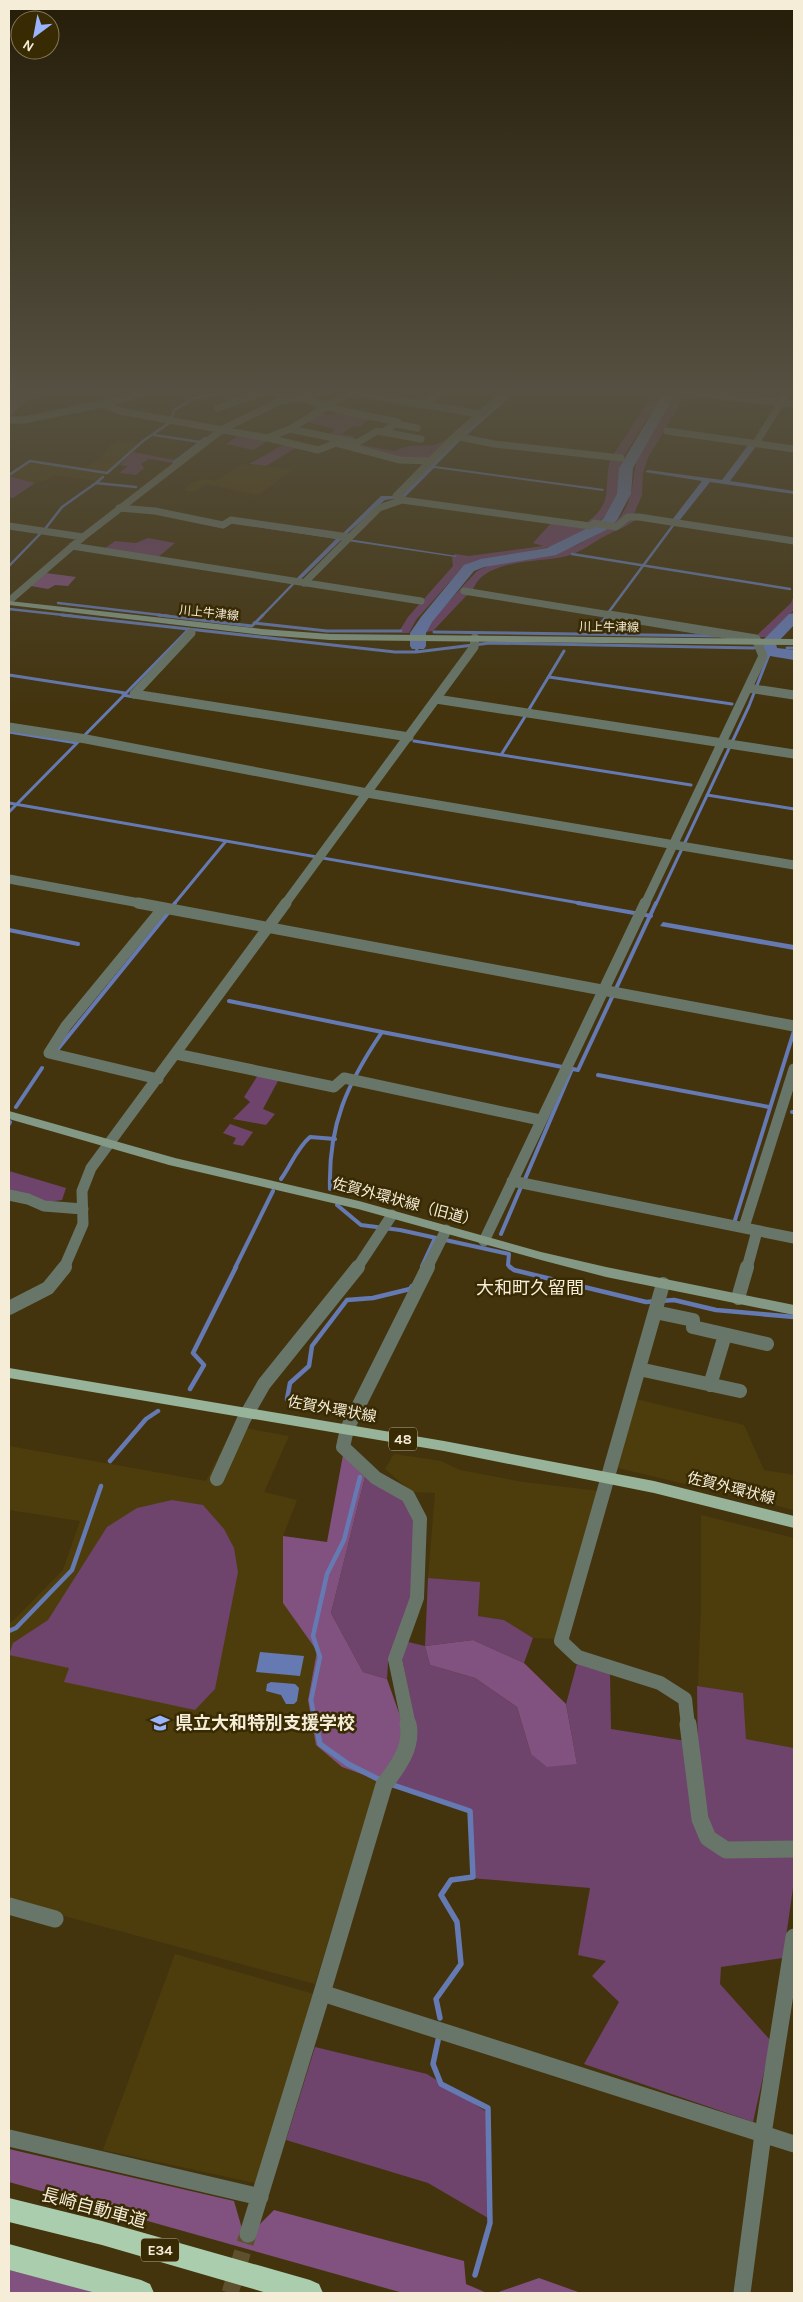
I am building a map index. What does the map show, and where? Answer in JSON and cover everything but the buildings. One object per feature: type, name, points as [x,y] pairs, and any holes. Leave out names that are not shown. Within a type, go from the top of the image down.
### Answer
[{"type":"highway","name":"長崎自動車道","points":[[9,2210],[102,2233],[310,2293]]},
{"type":"highway","points":[[9,2257],[141,2293]]},
{"type":"main road","name":"川上牛津線","points":[[9,602],[297,635],[430,638],[475,642],[794,642]]},
{"type":"main road","name":"佐賀外環状線（旧道）","points":[[9,1115],[173,1162],[272,1184],[387,1223],[442,1236],[484,1241],[606,1272],[659,1299],[738,1298],[794,1310]]},
{"type":"main road","name":"佐賀外環状線","points":[[9,1373],[347,1429],[608,1478],[654,1487],[794,1522]]},
{"type":"street","points":[[9,602],[72,546],[137,494]]},
{"type":"street","points":[[304,583],[345,538],[379,508],[399,498],[402,494]]},
{"type":"street","points":[[399,498],[590,526],[594,523],[614,528],[622,524],[628,517],[639,517],[794,541]]},
{"type":"street","points":[[119,508],[155,512],[223,525],[231,520],[345,538]]},
{"type":"street","points":[[9,526],[83,537]]},
{"type":"street","points":[[72,546],[421,601]]},
{"type":"street","points":[[464,592],[756,639],[763,656],[602,990],[484,1241]]},
{"type":"street","points":[[191,633],[134,694],[408,737]]},
{"type":"street","points":[[9,1308],[48,1288],[66,1265],[83,1224],[82,1191],[91,1168],[269,928],[436,699],[475,642]]},
{"type":"street","points":[[748,688],[794,695]]},
{"type":"street","points":[[436,699],[794,754]]},
{"type":"street","points":[[9,727],[82,738],[367,793],[794,865]]},
{"type":"street","points":[[9,879],[794,1026]]},
{"type":"street","points":[[158,1078],[49,1053],[66,1026],[163,908]]},
{"type":"street","points":[[176,1054],[334,1087],[344,1078],[540,1120]]},
{"type":"street","points":[[744,1227],[794,1069]]},
{"type":"street","points":[[512,1181],[794,1238]]},
{"type":"street","points":[[9,1195],[28,1199],[44,1206],[83,1209]]},
{"type":"street","points":[[217,1480],[248,1412],[263,1385],[346,1282],[387,1223]]},
{"type":"street","points":[[738,1298],[757,1231]]},
{"type":"street","points":[[248,2234],[384,1785],[404,1757],[410,1732],[395,1660],[417,1598],[420,1519],[408,1496],[376,1478],[343,1447],[347,1429],[442,1236]]},
{"type":"street","points":[[767,1344],[693,1327],[693,1320],[659,1299],[561,1641],[578,1657],[660,1683],[686,1698],[700,1819],[708,1838],[726,1850],[794,1849]]},
{"type":"street","points":[[710,1385],[725,1335]]},
{"type":"street","points":[[639,1369],[740,1391]]},
{"type":"street","points":[[9,1906],[55,1919]]},
{"type":"street","points":[[742,2293],[794,1937]]},
{"type":"street","points":[[322,1993],[794,2144]]},
{"type":"street","points":[[9,2138],[260,2197]]},
{"type":"shaded area","points":[[9,494],[18,494],[13,498],[9,497]]},
{"type":"shaded area","points":[[606,494],[617,494],[609,514],[559,545],[470,563],[461,569],[416,620],[409,633],[402,633],[400,630],[408,617],[453,566],[452,558],[455,554],[469,556],[543,546],[533,543],[553,521],[586,523],[601,508]]},
{"type":"shaded area","points":[[630,494],[642,494],[634,514],[635,520],[628,525],[567,556],[512,564],[486,574],[477,582],[472,594],[466,596],[433,631],[425,632],[428,624],[476,572],[508,560],[553,553],[587,540],[618,519],[625,510]]},
{"type":"shaded area","points":[[148,538],[175,543],[157,558],[104,549],[115,541],[136,543]]},
{"type":"shaded area","points":[[46,573],[76,577],[68,586],[55,585],[48,589],[31,586]]},
{"type":"shaded area","points":[[794,595],[794,610],[766,637],[755,637],[791,603]]},
{"type":"shaded area","points":[[258,1075],[279,1079],[263,1109],[275,1114],[266,1125],[233,1119],[250,1102],[244,1097]]},
{"type":"shaded area","points":[[230,1124],[253,1132],[243,1146],[233,1144],[236,1138],[223,1133]]},
{"type":"shaded area","points":[[9,1171],[66,1188],[62,1200],[48,1202],[9,1193]]},
{"type":"shaded area","points":[[635,1399],[744,1425],[764,1470],[794,1475],[794,1510],[618,1468]]},
{"type":"shaded area","name":"県立大和特別支援学校","points":[[234,1426],[289,1436],[264,1492],[297,1500],[283,1536],[283,1602],[317,1651],[308,1700],[342,1767],[378,1780],[315,1984],[9,1901],[9,1623],[63,1570],[80,1521],[9,1510],[9,1446],[206,1481]]},
{"type":"shaded area","points":[[394,1454],[441,1461],[460,1470],[523,1482],[599,1491],[558,1639],[533,1638],[504,1620],[478,1616],[479,1582],[428,1578],[435,1493],[412,1492],[385,1469]]},
{"type":"shaded area","points":[[343,1455],[365,1477],[331,1613],[363,1672],[387,1679],[405,1730],[400,1757],[378,1780],[342,1767],[316,1745],[308,1700],[317,1651],[283,1603],[283,1536],[327,1542]]},
{"type":"shaded area","points":[[365,1477],[404,1498],[414,1522],[411,1598],[388,1663],[387,1679],[363,1672],[331,1613]]},
{"type":"shaded area","points":[[172,1500],[203,1505],[224,1529],[234,1548],[238,1572],[215,1689],[195,1710],[64,1682],[69,1668],[9,1655],[13,1643],[48,1620],[107,1527],[137,1508]]},
{"type":"shaded area","points":[[701,1515],[794,1538],[794,1748],[746,1739],[742,1693],[698,1686],[701,1607]]},
{"type":"shaded area","points":[[428,1578],[480,1582],[478,1616],[504,1620],[533,1638],[524,1663],[473,1640],[425,1646]]},
{"type":"shaded area","points":[[473,1640],[524,1663],[566,1704],[577,1764],[547,1767],[531,1754],[517,1707],[475,1678],[430,1665],[425,1646]]},
{"type":"shaded area","points":[[408,1642],[425,1646],[430,1665],[475,1678],[517,1707],[531,1754],[577,1764],[566,1704],[578,1660],[610,1674],[611,1729],[686,1741],[699,1826],[697,1686],[743,1693],[746,1739],[794,1748],[794,1881],[783,1958],[721,1967],[720,1984],[771,2041],[753,2122],[584,2064],[619,2002],[592,1976],[606,1961],[578,1955],[590,1888],[470,1878],[471,1811],[394,1783],[416,1732],[402,1658]]},
{"type":"shaded area","points":[[175,1954],[314,1994],[255,2183],[103,2150]]},
{"type":"shaded area","points":[[315,2047],[427,2074],[487,2112],[488,2218],[428,2183],[286,2140]]},
{"type":"shaded area","points":[[9,2149],[234,2201],[245,2239],[274,2210],[464,2261],[466,2284],[487,2293],[403,2293],[9,2182]]},
{"type":"shaded area","points":[[9,2270],[100,2293],[9,2293]]},
{"type":"shaded area","points":[[539,2278],[581,2293],[496,2293]]},
{"type":"water","points":[[408,494],[405,497],[385,500],[342,538],[457,556],[341,540],[300,580],[296,579],[336,539],[231,523],[338,538],[381,496]]},
{"type":"water","points":[[692,494],[700,494],[679,521],[672,520]]},
{"type":"water","points":[[663,922],[794,945],[794,950],[660,926]]},
{"type":"water","points":[[260,1652],[304,1656],[300,1676],[256,1672]]},
{"type":"water","points":[[271,1682],[295,1684],[299,1688],[297,1701],[294,1704],[286,1704],[281,1695],[266,1691],[267,1684]]},
{"type":"waterway","points":[[45,529],[62,507],[80,494]]},
{"type":"waterway","points":[[418,646],[418,633],[426,620],[469,568],[481,563],[551,552],[603,526],[610,520],[624,494]]},
{"type":"waterway","points":[[643,565],[674,524]]},
{"type":"waterway","points":[[9,566],[42,532]]},
{"type":"waterway","points":[[572,554],[643,565]]},
{"type":"waterway","points":[[608,613],[643,565]]},
{"type":"waterway","points":[[643,565],[790,589]]},
{"type":"waterway","points":[[262,616],[294,583]]},
{"type":"waterway","points":[[58,603],[169,616]]},
{"type":"waterway","points":[[9,609],[73,616]]},
{"type":"waterway","points":[[62,615],[189,629]]},
{"type":"waterway","points":[[158,615],[252,626],[255,623]]},
{"type":"waterway","points":[[255,623],[262,616]]},
{"type":"waterway","points":[[593,634],[606,617]]},
{"type":"waterway","points":[[794,617],[768,644],[770,652],[794,655]]},
{"type":"waterway","points":[[255,623],[327,631],[401,631]]},
{"type":"waterway","points":[[124,695],[189,629]]},
{"type":"waterway","points":[[189,629],[395,652],[416,652]]},
{"type":"waterway","points":[[434,632],[717,636]]},
{"type":"waterway","points":[[416,652],[490,643],[754,648]]},
{"type":"waterway","points":[[416,652],[418,646]]},
{"type":"waterway","points":[[787,648],[794,648]]},
{"type":"waterway","points":[[528,711],[564,651]]},
{"type":"waterway","points":[[707,795],[749,706],[770,652]]},
{"type":"waterway","points":[[9,675],[125,693]]},
{"type":"waterway","points":[[549,677],[732,704]]},
{"type":"waterway","points":[[77,743],[124,695]]},
{"type":"waterway","points":[[124,695],[134,697]]},
{"type":"waterway","points":[[501,755],[526,715]]},
{"type":"waterway","points":[[9,732],[77,743]]},
{"type":"waterway","points":[[414,741],[501,755]]},
{"type":"waterway","points":[[17,804],[77,743]]},
{"type":"waterway","points":[[501,755],[691,785]]},
{"type":"waterway","points":[[656,904],[707,795]]},
{"type":"waterway","points":[[707,795],[794,809]]},
{"type":"waterway","points":[[9,803],[17,804]]},
{"type":"waterway","points":[[9,812],[17,804]]},
{"type":"waterway","points":[[17,804],[226,841]]},
{"type":"waterway","points":[[174,904],[226,841]]},
{"type":"waterway","points":[[226,841],[585,904]]},
{"type":"waterway","points":[[578,903],[650,916]]},
{"type":"waterway","points":[[650,916],[656,903]]},
{"type":"waterway","points":[[57,1050],[168,913]]},
{"type":"waterway","points":[[382,1032],[578,1070],[650,916]]},
{"type":"waterway","points":[[9,930],[78,944]]},
{"type":"waterway","points":[[229,1001],[382,1032]]},
{"type":"waterway","points":[[735,1220],[794,1031]]},
{"type":"waterway","points":[[333,1139],[342,1106],[350,1088],[359,1069],[382,1032]]},
{"type":"waterway","points":[[16,1107],[42,1068]]},
{"type":"waterway","points":[[525,1179],[572,1069]]},
{"type":"waterway","points":[[598,1075],[769,1107]]},
{"type":"waterway","points":[[281,1179],[298,1151],[310,1137],[333,1139]]},
{"type":"waterway","points":[[330,1189],[333,1139]]},
{"type":"waterway","points":[[501,1234],[521,1187]]},
{"type":"waterway","points":[[235,1268],[273,1191]]},
{"type":"waterway","points":[[337,1205],[361,1225],[400,1230],[509,1254],[508,1265],[510,1267]]},
{"type":"waterway","points":[[422,1266],[435,1238]]},
{"type":"waterway","points":[[190,1389],[204,1365],[193,1353],[236,1267]]},
{"type":"waterway","points":[[510,1267],[514,1270],[646,1302],[674,1300],[716,1310],[794,1317]]},
{"type":"waterway","points":[[287,1399],[290,1383],[309,1366],[312,1346],[347,1300],[373,1298],[410,1289],[412,1286]]},
{"type":"waterway","points":[[110,1461],[146,1419],[158,1411]]},
{"type":"waterway","points":[[316,1726],[311,1700],[320,1657],[313,1636],[327,1574],[344,1540],[360,1477]]},
{"type":"waterway","points":[[9,1631],[16,1628],[72,1570],[101,1486]]},
{"type":"waterway","points":[[316,1724],[320,1744],[348,1764],[378,1779]]},
{"type":"waterway","points":[[393,1785],[470,1811],[473,1877],[451,1880],[441,1895],[457,1922],[461,1964],[436,1999],[440,2018]]},
{"type":"waterway","points":[[439,2036],[433,2064],[441,2084],[488,2108],[490,2223],[475,2275]]},
{"type":"tunnel","points":[[230,2293],[248,2234]]},
{"type":"place","name":"県立大和特別支援学校","points":[[160,1723]]},
{"type":"district","name":"大和町久留間","points":[[530,1288]]}]
